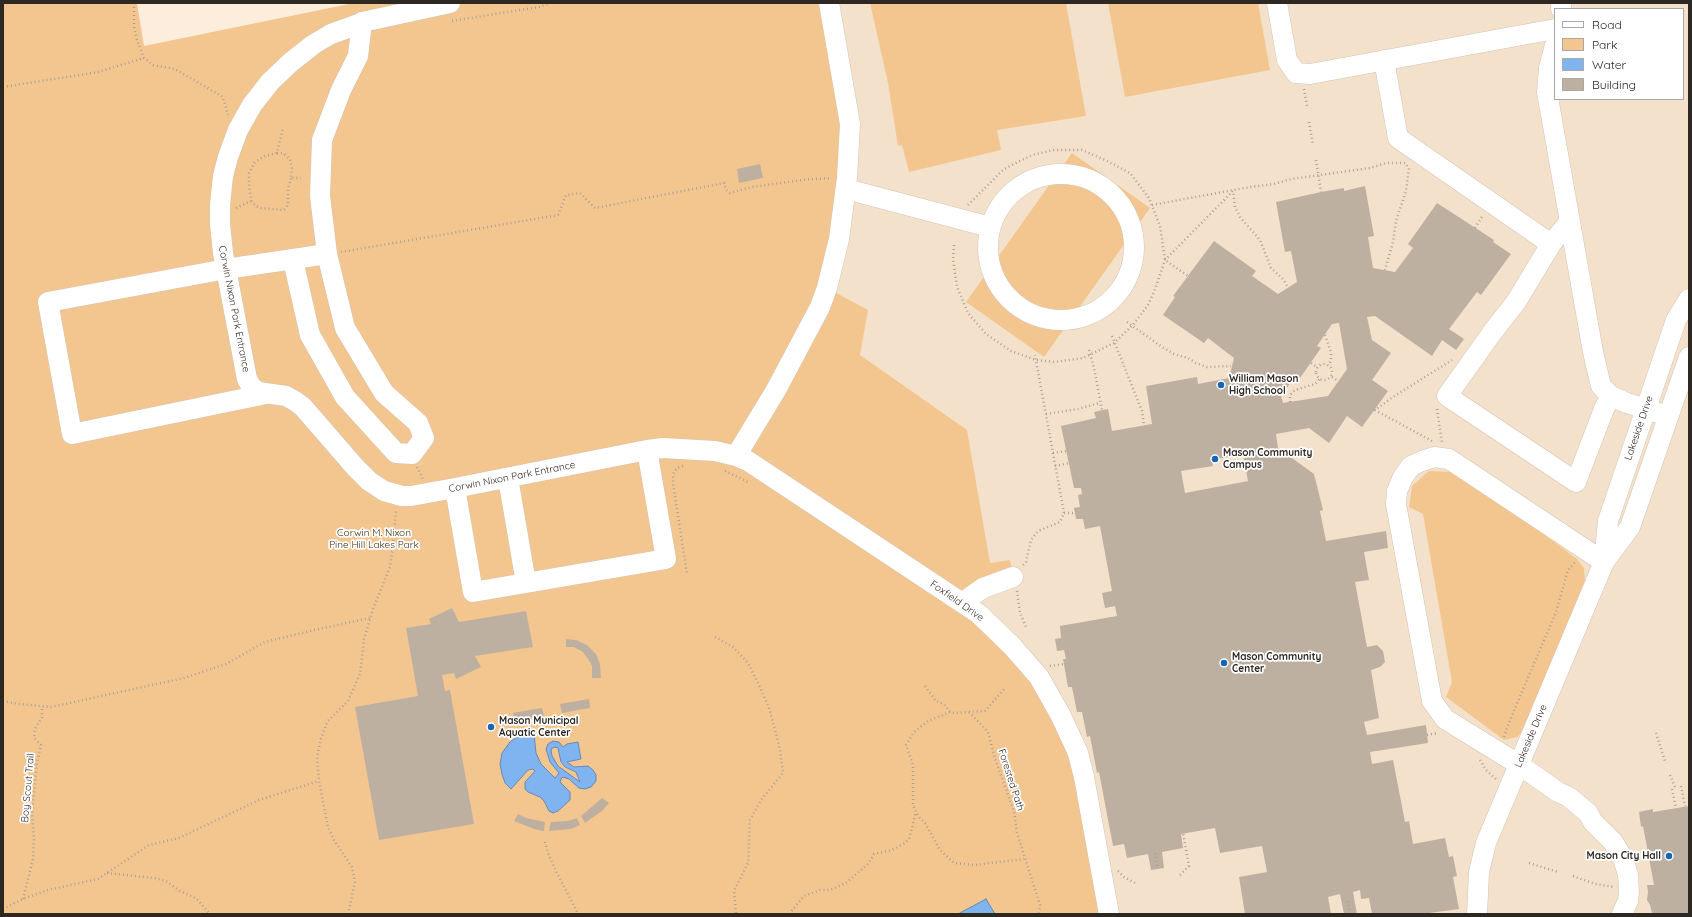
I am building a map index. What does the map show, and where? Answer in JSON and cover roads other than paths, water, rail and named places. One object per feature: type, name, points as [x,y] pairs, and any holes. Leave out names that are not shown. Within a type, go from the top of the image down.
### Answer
[{"type":"street","points":[[736,456],[776,390],[820,307],[827,288],[839,239],[840,183],[850,124],[829,3]]},
{"type":"street","points":[[1277,3],[1287,60],[1296,73],[1310,74],[1554,29]]},
{"type":"street","name":"Corwin Nixon Park Entrance","points":[[450,12],[362,22],[331,34],[314,44],[291,62],[270,82],[258,97],[238,130],[225,170],[220,205],[220,224],[226,269],[247,379],[251,386],[258,392],[286,396],[295,400],[369,481],[384,491],[398,495],[411,496],[428,493],[655,449]]},
{"type":"street","points":[[293,260],[310,335],[345,397],[396,453],[412,454],[424,438],[418,423],[384,393],[345,328],[327,254],[320,196],[322,140],[340,90],[358,56],[362,22]]},
{"type":"street","points":[[1554,49],[1549,68],[1547,92],[1601,386],[1611,396],[1668,416]]},
{"type":"street","points":[[1384,60],[1398,138],[1551,244]]},
{"type":"street","points":[[1055,173],[1078,175],[1098,183],[1116,198],[1128,216],[1134,238],[1133,260],[1125,283],[1111,301],[1091,314],[1068,320],[1044,318],[1022,309],[1004,294],[996,281],[992,274],[987,251],[990,227],[999,207],[1014,190],[1033,178],[1055,173]]},
{"type":"street","points":[[840,183],[990,227]]},
{"type":"street","points":[[1570,221],[1551,244],[1516,302],[1447,396],[1576,482],[1604,409],[1611,396]]},
{"type":"street","points":[[266,394],[72,434],[48,302],[226,269],[327,254]]},
{"type":"street","name":"Lakeside Drive","points":[[1604,562],[1608,521],[1676,320],[1689,299]]},
{"type":"street","name":"Lakeside Drive","points":[[1477,914],[1479,872],[1486,843],[1604,562],[1630,527],[1689,357]]},
{"type":"street","points":[[455,488],[473,592],[666,559],[655,449]]},
{"type":"street","name":"Foxfield Drive","points":[[655,449],[715,451],[736,456],[748,461],[979,614],[1019,653],[1039,677],[1061,716],[1078,753],[1084,777],[1109,914]]},
{"type":"street","points":[[1604,562],[1450,460],[1434,457],[1411,466],[1403,477],[1397,491],[1396,504],[1432,701],[1445,718],[1518,764],[1558,792],[1569,797],[1588,813],[1593,822],[1613,842],[1623,858],[1628,875],[1628,901],[1622,914]]},
{"type":"street","points":[[508,478],[526,583]]},
{"type":"street","points":[[962,603],[983,588],[1017,578]]},
{"type":"water","points":[[534,733],[536,753],[541,764],[555,778],[559,773],[550,762],[546,749],[548,744],[553,741],[559,742],[563,747],[567,744],[578,742],[581,759],[567,762],[574,767],[588,766],[596,775],[596,781],[591,787],[585,789],[579,788],[569,779],[563,777],[560,782],[570,792],[570,800],[558,811],[553,813],[549,811],[544,801],[540,797],[528,792],[525,789],[525,782],[535,771],[533,769],[528,770],[511,789],[505,783],[502,774],[500,764],[502,753],[510,742],[521,734]],"holes":[[[555,747],[558,748],[561,762],[565,767],[576,772],[580,782],[558,766],[552,756],[551,749]]]},
{"type":"water","points":[[986,899],[995,914],[958,914]]},
{"type":"place","name":"William Mason High School","points":[[1221,385]]},
{"type":"place","name":"Mason Community Campus","points":[[1215,459]]},
{"type":"place","name":"Mason Community Center","points":[[1224,663]]},
{"type":"place","name":"Mason Municipal Aquatic Center","points":[[491,727]]},
{"type":"place","name":"Mason City Hall","points":[[1669,856]]},
{"type":"park label","name":"Corwin M. Nixon Pine Hill Lakes Park","points":[[374,538]]}]
